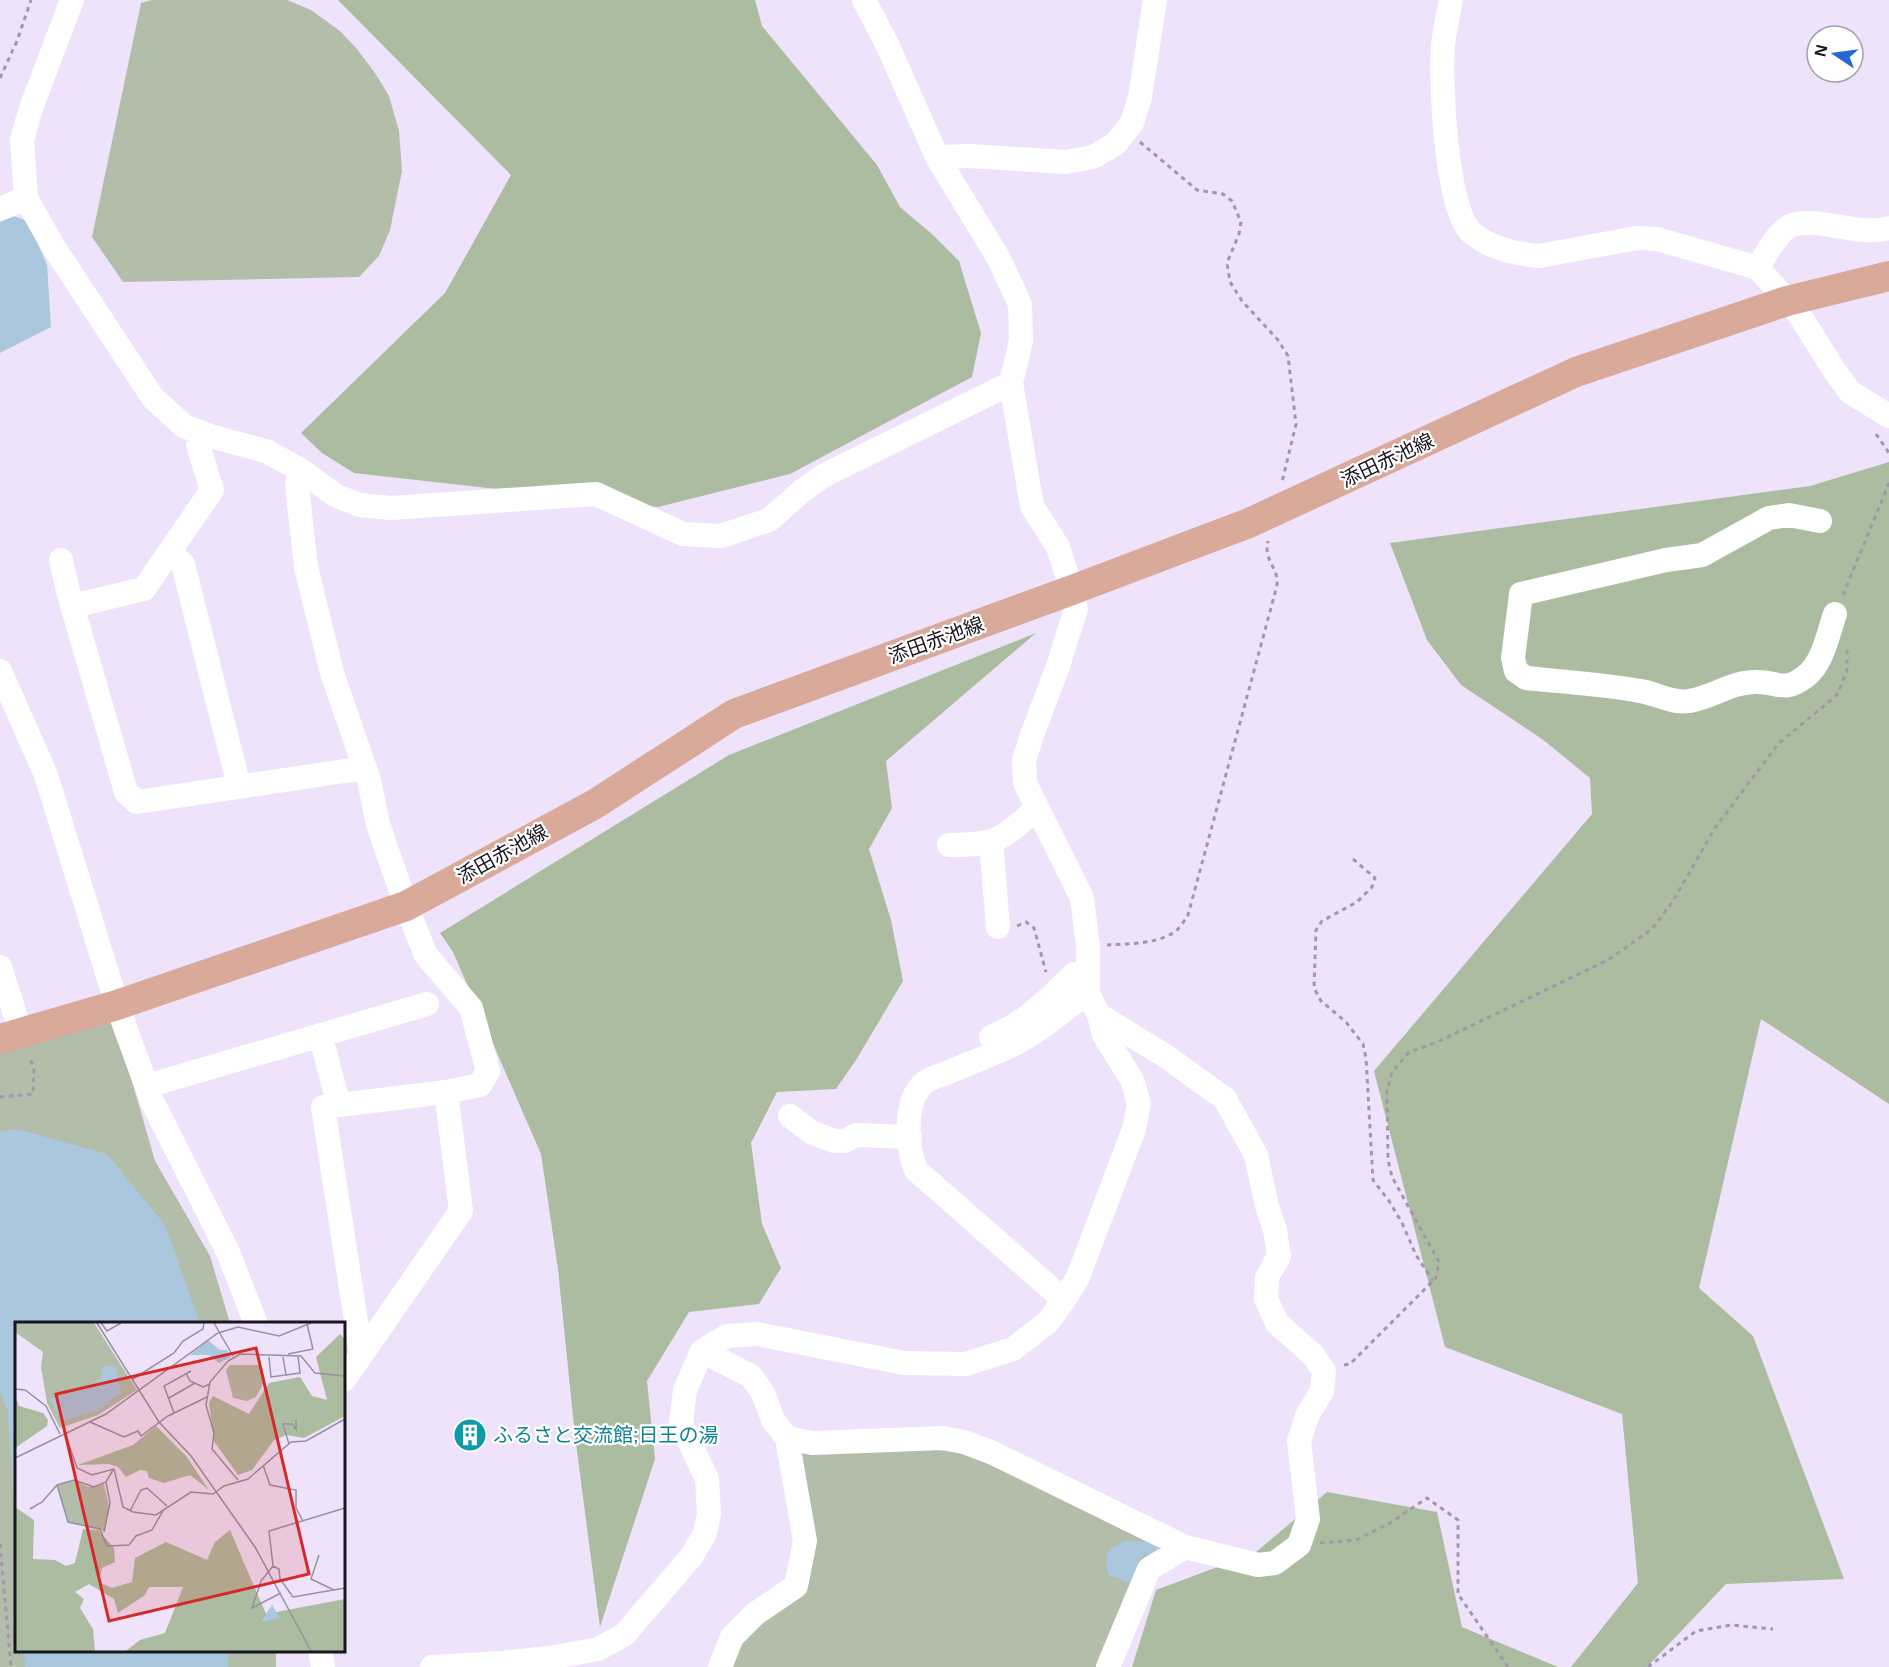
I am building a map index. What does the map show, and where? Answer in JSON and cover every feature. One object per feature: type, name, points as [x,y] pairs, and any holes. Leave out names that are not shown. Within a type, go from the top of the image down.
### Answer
[{"type":"main road","name":"添田赤池線","points":[[10,1036],[117,1005],[406,906],[595,804],[734,714],[1249,523],[1576,372],[1788,301],[1889,276]]},
{"type":"street","points":[[72,0],[30,111],[22,140],[26,198],[53,246],[153,398],[184,426],[266,451],[335,495],[358,505],[391,508],[596,494],[683,534],[721,536],[769,520],[802,491],[824,476],[1011,384]]},
{"type":"street","points":[[432,1667],[501,1664],[555,1657],[598,1649],[624,1635],[691,1557],[705,1533],[709,1514],[707,1479],[681,1424],[685,1390],[702,1351],[727,1336],[757,1334],[904,1364],[966,1364],[1013,1349],[1048,1322],[1078,1277],[1134,1129],[1140,1102],[1132,1080],[1104,1035],[1099,1015],[1088,994],[1081,968],[1082,898],[1025,783],[1024,760],[1076,609],[1058,547],[1032,506],[1011,384],[1021,341],[1020,304],[999,259],[937,157],[888,46],[864,0]]},
{"type":"street","points":[[937,157],[970,156],[1066,162],[1093,157],[1115,144],[1132,123],[1140,97],[1155,0]]},
{"type":"street","points":[[1451,0],[1443,45],[1447,158],[1461,217],[1470,232],[1491,245],[1524,255],[1539,256],[1637,238],[1658,239],[1758,268],[1799,314],[1850,392],[1889,416]]},
{"type":"street","points":[[0,209],[26,198]]},
{"type":"street","points":[[1758,268],[1774,241],[1791,225],[1812,223],[1854,231],[1876,231],[1889,228]]},
{"type":"street","points":[[72,606],[144,589],[212,490],[198,445],[201,432]]},
{"type":"street","points":[[299,470],[297,486],[306,567],[332,673],[365,768],[378,824],[406,906],[426,955],[471,1008],[488,1071],[480,1086],[323,1107],[361,1353]]},
{"type":"street","points":[[1820,521],[1789,515],[1769,518],[1702,555],[1666,560],[1521,594],[1513,658],[1516,671],[1526,678],[1642,691],[1672,700],[1689,701],[1736,685],[1756,681],[1775,686],[1790,686],[1808,675],[1819,659],[1835,614]]},
{"type":"street","points":[[169,552],[183,564],[239,786]]},
{"type":"street","points":[[61,560],[72,606],[126,792],[137,802],[365,768]]},
{"type":"street","points":[[0,671],[46,775],[117,1005],[152,1101],[228,1252],[256,1322]]},
{"type":"street","points":[[950,845],[980,845],[995,842],[1019,825],[1036,809]]},
{"type":"street","points":[[991,843],[998,927]]},
{"type":"street","points":[[0,967],[10,1036]]},
{"type":"street","points":[[1042,994],[1081,968]]},
{"type":"street","points":[[988,1039],[1010,1030],[1045,1003],[1081,968]]},
{"type":"street","points":[[1064,1300],[916,1170],[911,1157],[909,1118],[914,1098],[924,1083],[1020,1042],[1088,994]]},
{"type":"street","points":[[147,1086],[427,1004]]},
{"type":"street","points":[[787,1438],[812,1443],[943,1438],[964,1442],[993,1453],[1185,1547],[1258,1564],[1275,1563],[1299,1545],[1308,1519],[1299,1441],[1307,1416],[1322,1391],[1319,1363],[1278,1323],[1266,1299],[1267,1277],[1278,1256],[1275,1230],[1267,1206],[1256,1155],[1225,1099],[1167,1057],[1099,1015]]},
{"type":"street","points":[[320,1035],[339,1106]]},
{"type":"street","points":[[345,1378],[461,1211],[446,1092]]},
{"type":"street","points":[[790,1116],[811,1132],[834,1141],[844,1141],[856,1136],[910,1137]]},
{"type":"street","points":[[702,1351],[751,1376],[763,1393],[773,1420],[787,1438],[805,1541],[796,1586],[755,1614],[732,1637],[720,1667]]},
{"type":"street","points":[[1108,1667],[1149,1569],[1185,1547]]},
{"type":"street","points":[[320,1652],[323,1667]]},
{"type":"path","points":[[0,78],[17,41],[31,0]]},
{"type":"path","points":[[1835,614],[1889,483]]},
{"type":"path","points":[[1319,1363],[1350,1364],[1436,1278],[1439,1262],[1392,1177],[1388,1160],[1387,1092],[1392,1072],[1409,1052],[1435,1043],[1608,960],[1652,929],[1673,901],[1715,828],[1778,744],[1837,695],[1847,670],[1847,646]]},
{"type":"path","points":[[1353,859],[1375,878],[1372,887],[1357,902],[1322,921],[1316,930],[1314,988],[1321,1001],[1346,1022],[1363,1044],[1366,1058],[1373,1180],[1389,1201],[1416,1255],[1433,1281]]},
{"type":"path","points":[[998,927],[1007,930],[1026,922],[1034,928],[1042,994]]},
{"type":"path","points":[[0,1097],[33,1094],[34,1069],[10,1036]]},
{"type":"path","points":[[1299,1545],[1356,1540],[1390,1523],[1427,1498],[1458,1520],[1458,1594],[1508,1667]]},
{"type":"path","points":[[0,1544],[11,1667]]},
{"type":"path","points":[[1648,1667],[1696,1631],[1731,1625],[1773,1629]]},
{"type":"green space","points":[[152,0],[287,0],[311,10],[340,31],[375,73],[389,96],[399,131],[402,171],[390,230],[379,256],[359,277],[123,282],[92,237],[141,3]]},
{"type":"green space","points":[[338,0],[755,0],[762,26],[877,165],[900,207],[959,261],[981,333],[972,377],[790,474],[658,507],[354,473],[322,453],[301,433],[445,293],[511,175]]},
{"type":"green space","points":[[1889,462],[1889,1104],[1761,1019],[1699,1288],[1753,1336],[1844,1579],[1726,1584],[1647,1667],[1571,1667],[1638,1583],[1622,1414],[1445,1347],[1374,1071],[1592,814],[1590,778],[1542,739],[1461,685],[1427,640],[1390,543],[1810,486]]},
{"type":"green space","points":[[1036,633],[886,761],[892,808],[869,849],[891,920],[903,981],[836,1089],[777,1092],[751,1143],[762,1224],[781,1268],[759,1304],[689,1312],[647,1381],[655,1459],[600,1627],[575,1436],[558,1269],[541,1154],[453,952],[440,933],[729,755]]},
{"type":"green space","points":[[114,1019],[155,1161],[210,1256],[230,1322],[15,1322],[15,1652],[276,1652],[276,1667],[0,1667],[0,1049]]},
{"type":"green space","points":[[914,1446],[985,1457],[1170,1542],[1108,1667],[720,1667],[796,1586],[799,1451]]},
{"type":"green space","points":[[1327,1492],[1437,1512],[1462,1627],[1558,1667],[1132,1667],[1156,1590],[1255,1553]]},
{"type":"water","points":[[13,216],[28,221],[47,265],[51,327],[0,353],[0,222]]},
{"type":"water","points":[[17,1129],[107,1154],[165,1225],[200,1322],[15,1322],[15,1522],[8,1412],[0,1392],[0,1132]]},
{"type":"water","points":[[1127,1541],[1160,1542],[1166,1545],[1153,1558],[1145,1554],[1139,1560],[1132,1581],[1127,1583],[1117,1577],[1109,1576],[1106,1557],[1111,1549]]},
{"type":"water","points":[[24,1652],[228,1652],[228,1667],[25,1667]]},
{"type":"place","name":"ふるさと交流館;日王の湯","points":[[470,1435]]}]
